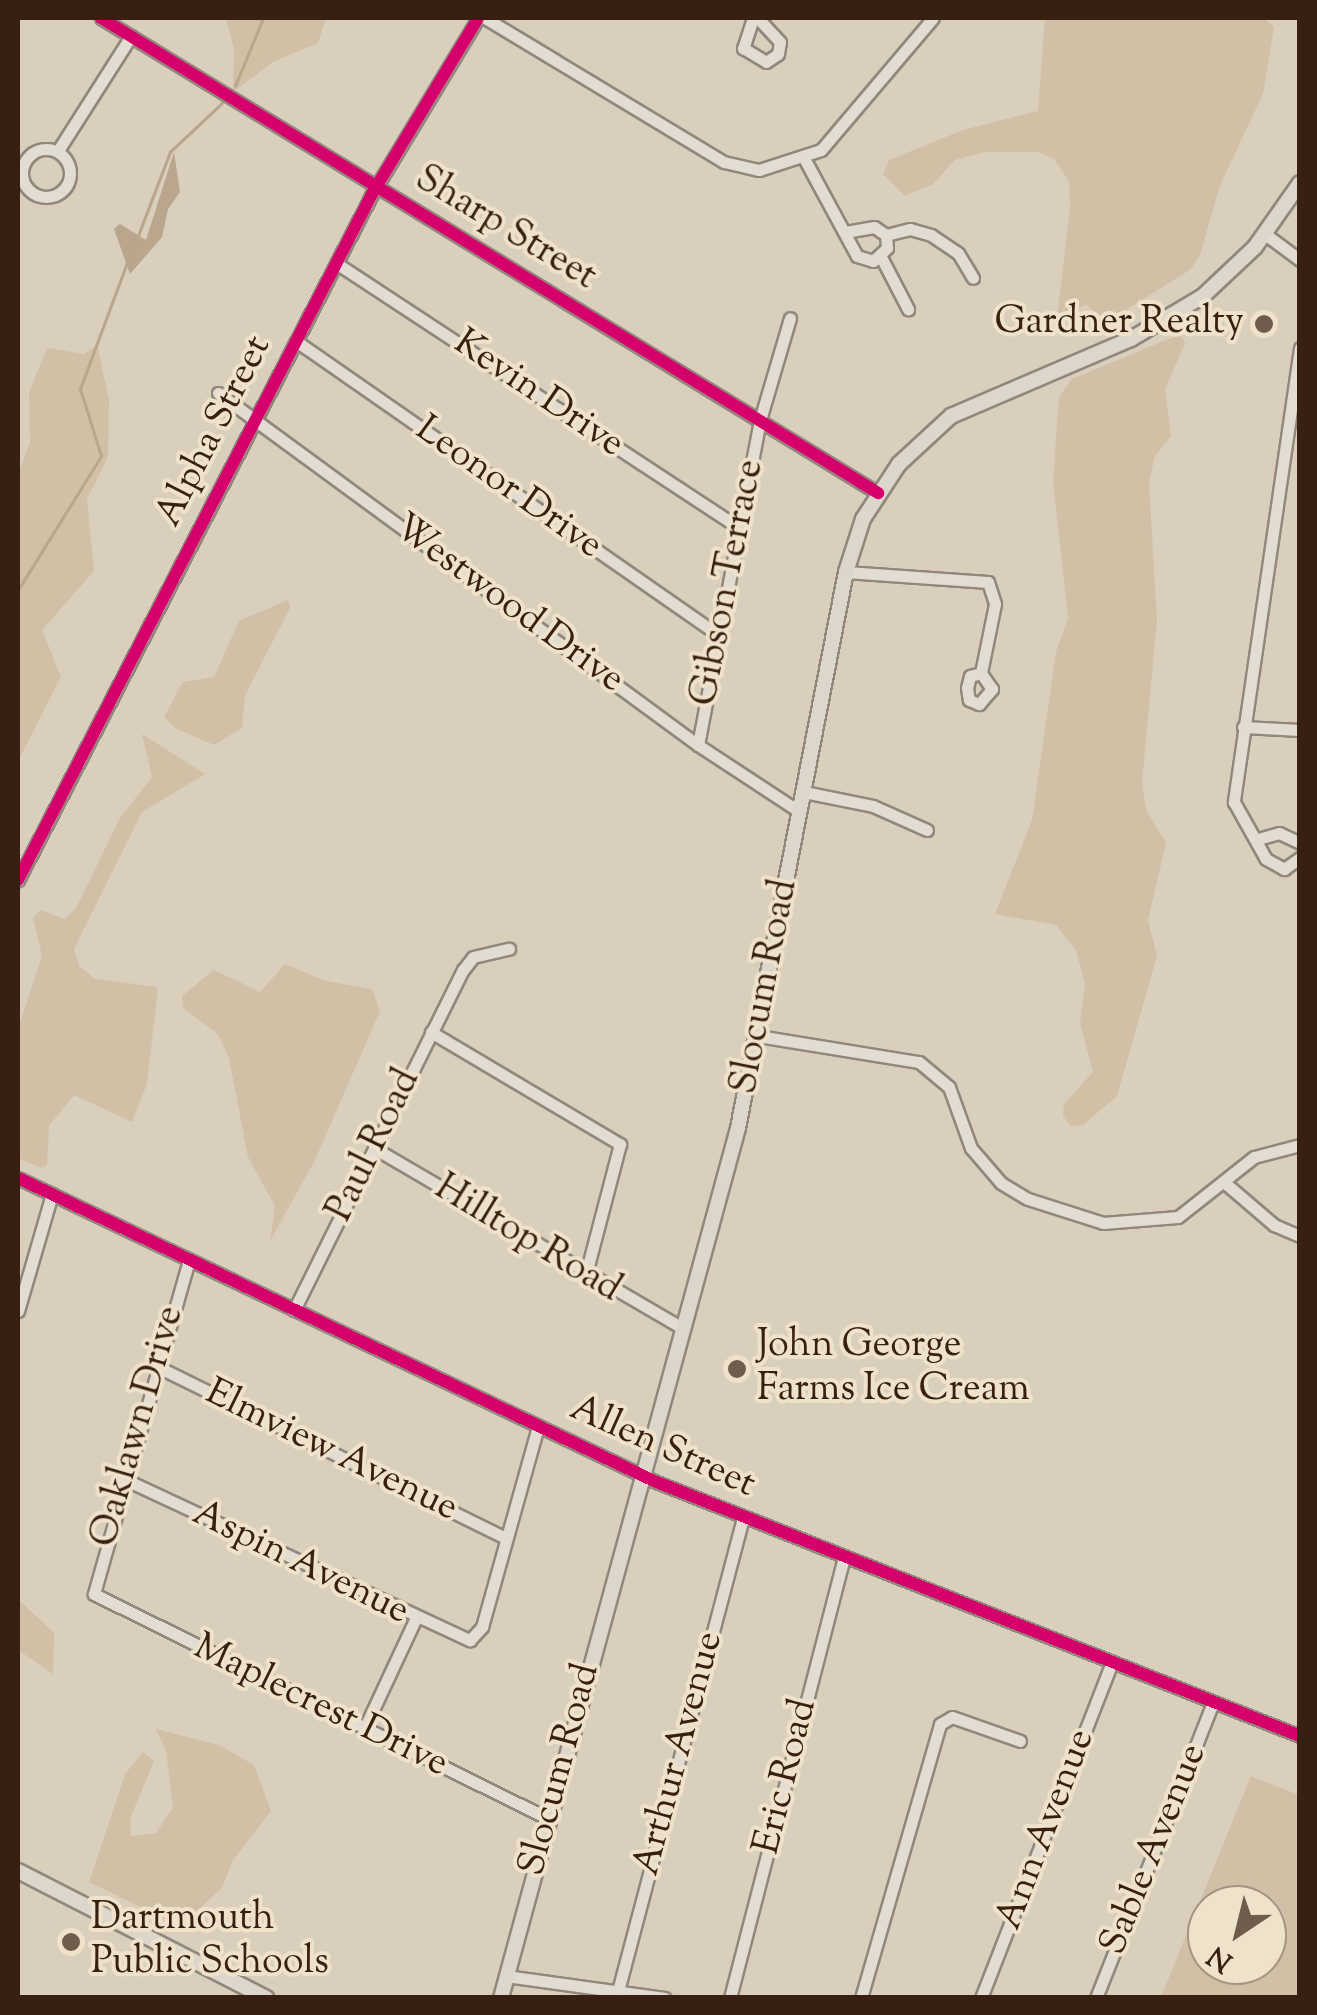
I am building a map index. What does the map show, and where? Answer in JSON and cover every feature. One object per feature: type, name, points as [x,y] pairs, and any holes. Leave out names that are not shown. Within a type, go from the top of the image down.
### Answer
[{"type":"main road","name":"Slocum Road","points":[[500,1998],[758,1036],[846,572],[878,492],[908,453],[951,416],[1162,323],[1218,284],[1266,234],[1300,184]]},
{"type":"main road","points":[[18,1871],[266,1998]]},
{"type":"street","name":"Sharp Street","points":[[101,18],[878,492]]},
{"type":"street","points":[[482,18],[724,162],[759,170],[805,160],[833,137],[934,18]]},
{"type":"street","name":"Alpha Street","points":[[18,880],[376,186],[482,18]]},
{"type":"street","points":[[59,150],[36,152],[23,168],[25,186],[38,196],[56,196],[66,185],[59,150],[131,36]]},
{"type":"street","points":[[805,160],[860,259],[882,256]]},
{"type":"street","points":[[845,232],[865,226],[886,234],[910,229],[931,235],[958,253],[972,278]]},
{"type":"street","points":[[886,234],[882,256],[908,310]]},
{"type":"street","points":[[1266,234],[1300,260]]},
{"type":"street","name":"Kevin Drive","points":[[336,262],[738,528]]},
{"type":"street","name":"Gibson Terrace","points":[[698,745],[760,420],[790,318]]},
{"type":"street","name":"Leonor Drive","points":[[296,341],[720,636]]},
{"type":"street","points":[[1300,348],[1243,727],[1235,810],[1258,839],[1262,855],[1281,868],[1300,858]]},
{"type":"street","name":"Westwood Drive","points":[[218,393],[698,745],[800,812]]},
{"type":"street","points":[[846,572],[972,577],[992,586],[995,604],[981,673]]},
{"type":"street","points":[[1243,727],[1300,730]]},
{"type":"street","points":[[804,792],[873,806],[928,830]]},
{"type":"street","points":[[1258,839],[1279,833],[1300,843]]},
{"type":"street","name":"Paul Road","points":[[294,1310],[455,982],[473,958],[509,949]]},
{"type":"street","points":[[432,1032],[620,1144],[586,1274]]},
{"type":"street","points":[[758,1036],[919,1062],[949,1087],[968,1142],[988,1172],[1028,1199],[1088,1219],[1127,1225],[1170,1219],[1263,1152],[1300,1145]]},
{"type":"street","name":"Hilltop Road","points":[[374,1148],[682,1328]]},
{"type":"street","name":"Allen Street","points":[[18,1178],[642,1476],[1300,1736]]},
{"type":"street","points":[[1225,1183],[1278,1228],[1300,1236]]},
{"type":"street","points":[[18,1311],[52,1194]]},
{"type":"street","name":"Oaklawn Drive","points":[[94,1594],[189,1260]]},
{"type":"street","name":"Elmview Avenue","points":[[156,1366],[506,1538]]},
{"type":"street","points":[[506,1538],[538,1426]]},
{"type":"street","name":"Aspin Avenue","points":[[124,1479],[456,1638],[478,1637],[506,1538]]},
{"type":"street","name":"Arthur Avenue","points":[[618,1991],[742,1517]]},
{"type":"street","name":"Eric Road","points":[[730,1998],[844,1556]]},
{"type":"street","name":"Maplecrest Drive","points":[[94,1594],[547,1818]]},
{"type":"street","points":[[365,1727],[416,1620]]},
{"type":"street","name":"Ann Avenue","points":[[981,1998],[1112,1662]]},
{"type":"street","name":"Sable Avenue","points":[[1096,1998],[1213,1702]]},
{"type":"street","points":[[861,1998],[940,1724],[952,1717],[1020,1741]]},
{"type":"street","points":[[506,1976],[664,1998]]},
{"type":"shaded area","points":[[226,18],[326,18],[318,43],[273,62],[233,92],[234,50]]},
{"type":"shaded area","points":[[1045,18],[1264,18],[1274,27],[1263,94],[1220,185],[1200,255],[1190,270],[1108,321],[1085,304],[1065,320],[1057,318],[1070,208],[1069,181],[1054,159],[1038,152],[985,152],[955,160],[933,184],[905,196],[883,174],[889,160],[963,130],[1038,111]]},
{"type":"shaded area","points":[[174,152],[180,192],[168,209],[162,237],[130,274],[114,229],[120,224],[146,240]]},
{"type":"shaded area","points":[[1180,334],[1185,343],[1165,389],[1171,436],[1155,456],[1149,482],[1157,620],[1142,783],[1146,810],[1166,843],[1148,920],[1157,956],[1117,1096],[1083,1125],[1071,1126],[1063,1116],[1064,1104],[1093,1072],[1080,1023],[1085,984],[1076,950],[1056,925],[995,914],[1032,820],[1056,652],[1068,618],[1053,482],[1059,397],[1072,379]]},
{"type":"shaded area","points":[[97,345],[109,400],[108,457],[87,499],[94,571],[42,630],[61,677],[18,761],[18,475],[30,442],[29,392],[47,348],[84,354]]},
{"type":"shaded area","points":[[288,600],[290,608],[245,695],[242,728],[214,745],[175,728],[164,717],[183,682],[214,677],[239,621]]},
{"type":"shaded area","points":[[142,734],[205,774],[142,812],[74,949],[79,966],[95,979],[158,987],[147,1084],[132,1122],[74,1095],[49,1126],[47,1165],[41,1168],[18,1158],[18,1029],[42,956],[33,918],[40,910],[65,919],[76,908],[120,818],[152,777]]},
{"type":"shaded area","points":[[285,964],[325,981],[372,989],[380,1011],[315,1160],[270,1241],[275,1206],[248,1157],[229,1058],[218,1034],[183,1008],[182,996],[214,970],[260,992]]},
{"type":"shaded area","points":[[18,1599],[54,1633],[53,1674],[18,1650]]},
{"type":"shaded area","points":[[156,1729],[219,1745],[254,1765],[271,1811],[233,1860],[222,1888],[180,1926],[89,1882],[125,1774],[143,1752],[154,1761],[130,1819],[131,1836],[156,1833],[173,1807],[166,1751]]},
{"type":"shaded area","points":[[1251,1776],[1299,1795],[1299,1997],[1161,1997],[1187,1933],[1187,1985],[1287,1985],[1287,1885],[1207,1885]]},
{"type":"waterway","points":[[235,86],[263,18]]},
{"type":"waterway","points":[[136,241],[170,152],[222,103]]},
{"type":"waterway","points":[[18,590],[101,456],[80,389],[129,257]]},
{"type":"cycle path","points":[[101,18],[878,493]]},
{"type":"cycle path","points":[[18,880],[372,194],[478,18]]},
{"type":"cycle path","points":[[18,1178],[654,1481],[1300,1736]]},
{"type":"place","name":"Gardner Realty","points":[[1264,324]]},
{"type":"place","name":"John George Farms Ice Cream","points":[[737,1369]]},
{"type":"place","name":"Dartmouth Public Schools","points":[[71,1942]]}]
